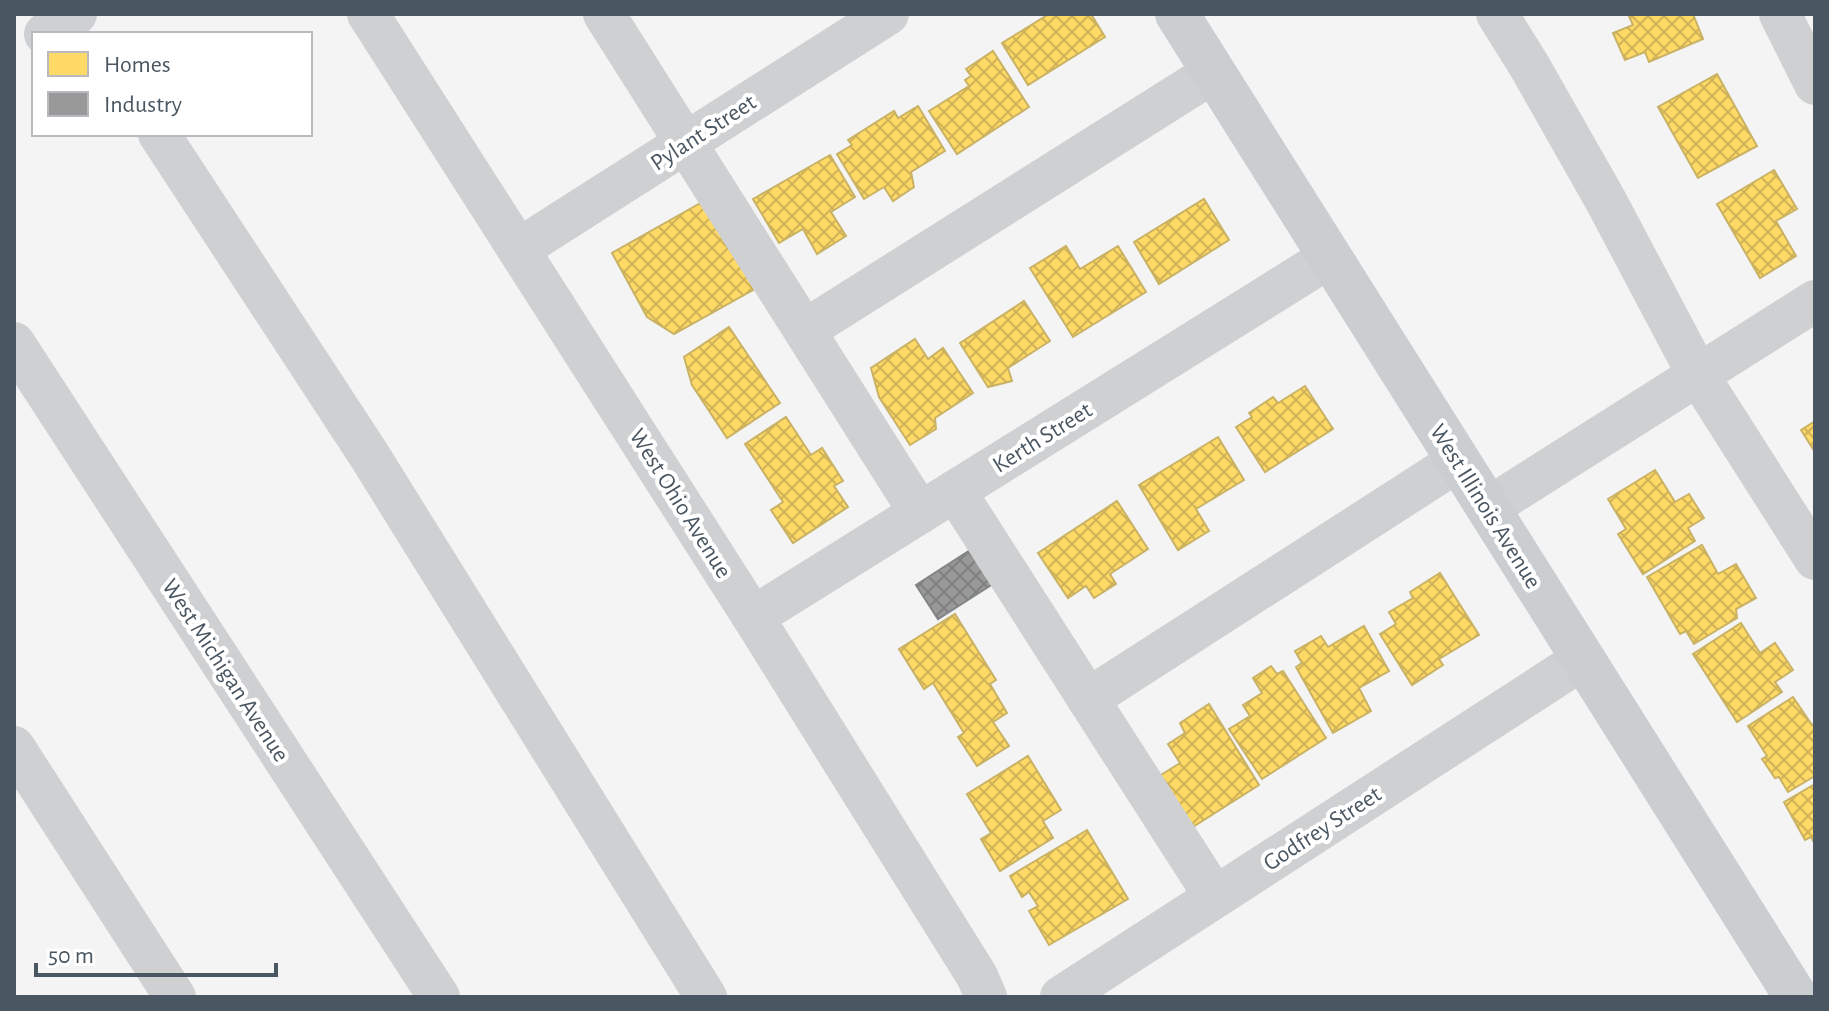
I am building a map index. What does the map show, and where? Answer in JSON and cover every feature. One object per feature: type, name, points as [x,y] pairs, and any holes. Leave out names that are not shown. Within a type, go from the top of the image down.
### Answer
[{"type":"main road","name":"West Illinois Avenue","points":[[1177,14],[1796,997]]},
{"type":"street","points":[[48,32],[79,14],[92,32]]},
{"type":"street","name":"West Ohio Avenue","points":[[368,14],[753,617],[969,963],[986,997]]},
{"type":"street","points":[[604,14],[920,513]]},
{"type":"street","name":"Pylant Street","points":[[519,249],[888,14]]},
{"type":"street","points":[[1497,14],[1606,201],[1698,375],[1815,559]]},
{"type":"street","points":[[1780,14],[1815,84]]},
{"type":"street","points":[[14,54],[32,42]]},
{"type":"street","points":[[805,330],[1214,72]]},
{"type":"street","points":[[160,136],[369,455],[706,997]]},
{"type":"street","name":"Kerth Street","points":[[753,617],[1330,257]]},
{"type":"street","points":[[1488,508],[1815,301]]},
{"type":"street","name":"West Michigan Avenue","points":[[14,343],[439,997]]},
{"type":"street","points":[[1088,699],[1458,461]]},
{"type":"street","points":[[955,491],[1215,897]]},
{"type":"street","name":"Godfrey Street","points":[[1061,997],[1583,659]]},
{"type":"street","points":[[14,747],[175,997]]},
{"type":"building: Homes","points":[[1049,14],[1091,14],[1105,37],[1028,85],[1002,43]]},
{"type":"building: Homes","points":[[1628,14],[1693,14],[1703,39],[1649,62],[1645,52],[1625,60],[1613,33],[1633,25]]},
{"type":"building: Homes","points":[[993,51],[1029,107],[957,154],[929,111],[969,86],[965,80],[971,76],[966,69]]},
{"type":"building: Homes","points":[[1717,74],[1757,146],[1698,178],[1658,107]]},
{"type":"building: Homes","points":[[918,106],[945,151],[911,172],[914,187],[893,201],[884,187],[864,199],[837,154],[852,145],[848,140],[894,111],[898,118]]},
{"type":"building: Homes","points":[[830,155],[855,197],[831,212],[846,236],[817,254],[803,229],[779,243],[753,199]]},
{"type":"building: Homes","points":[[1774,170],[1797,209],[1776,221],[1796,256],[1760,278],[1717,204]]},
{"type":"building: Homes","points":[[711,197],[760,286],[674,334],[647,317],[612,253]]},
{"type":"building: Homes","points":[[1204,199],[1229,240],[1159,284],[1134,242]]},
{"type":"building: Homes","points":[[1066,246],[1080,269],[1118,246],[1146,292],[1073,337],[1030,268]]},
{"type":"building: Homes","points":[[1024,301],[1050,341],[1008,368],[1012,381],[988,387],[960,343]]},
{"type":"building: Homes","points":[[729,327],[780,403],[727,438],[692,385],[684,357]]},
{"type":"building: Homes","points":[[915,339],[928,359],[943,348],[973,393],[935,418],[936,429],[910,445],[879,397],[871,368]]},
{"type":"building: Homes","points":[[1305,386],[1333,429],[1265,472],[1236,427],[1252,417],[1249,413],[1273,397],[1278,403]]},
{"type":"building: Homes","points":[[786,417],[811,455],[822,448],[843,481],[834,486],[848,507],[793,543],[771,510],[783,502],[745,444]]},
{"type":"building: Homes","points":[[1815,421],[1815,452],[1801,430]]},
{"type":"building: Homes","points":[[1218,437],[1244,480],[1196,509],[1209,531],[1178,550],[1139,485]]},
{"type":"building: Homes","points":[[1655,470],[1675,502],[1689,494],[1704,518],[1688,528],[1695,541],[1643,574],[1618,534],[1626,529],[1608,499]]},
{"type":"building: Homes","points":[[1117,501],[1148,549],[1110,574],[1116,584],[1094,598],[1086,586],[1068,598],[1038,553]]},
{"type":"building: Homes","points":[[1702,545],[1718,574],[1736,564],[1756,598],[1736,609],[1737,618],[1694,644],[1686,631],[1680,634],[1647,577]]},
{"type":"building: Homes","points":[[1440,573],[1479,635],[1439,659],[1443,665],[1412,685],[1380,634],[1396,624],[1389,612],[1413,598],[1410,592]]},
{"type":"building: Homes","points":[[955,614],[996,680],[990,684],[1007,713],[993,722],[1009,746],[977,766],[958,737],[964,733],[933,683],[924,689],[899,649]]},
{"type":"building: Homes","points":[[1741,623],[1760,653],[1775,643],[1793,670],[1775,682],[1782,692],[1737,722],[1693,654]]},
{"type":"building: Homes","points":[[1364,626],[1389,671],[1359,688],[1371,711],[1333,733],[1296,667],[1302,663],[1295,651],[1321,636],[1328,647]]},
{"type":"building: Homes","points":[[1271,666],[1277,674],[1283,671],[1326,738],[1262,779],[1229,729],[1250,716],[1243,705],[1262,693],[1253,678]]},
{"type":"building: Homes","points":[[1793,697],[1812,725],[1815,723],[1815,776],[1788,792],[1762,759],[1767,756],[1748,726]]},
{"type":"building: Homes","points":[[1209,704],[1259,785],[1188,830],[1156,778],[1180,763],[1168,744],[1185,733],[1180,723]]},
{"type":"building: Homes","points":[[1028,756],[1061,810],[1043,821],[1053,838],[1000,871],[981,839],[991,833],[967,794]]},
{"type":"building: Homes","points":[[1815,784],[1815,844],[1811,837],[1805,840],[1784,802]]},
{"type":"building: Homes","points":[[1087,830],[1128,899],[1049,945],[1029,911],[1038,906],[1029,892],[1022,897],[1010,876]]},
{"type":"building: Industry","points":[[975,547],[996,582],[938,619],[916,585]]}]
